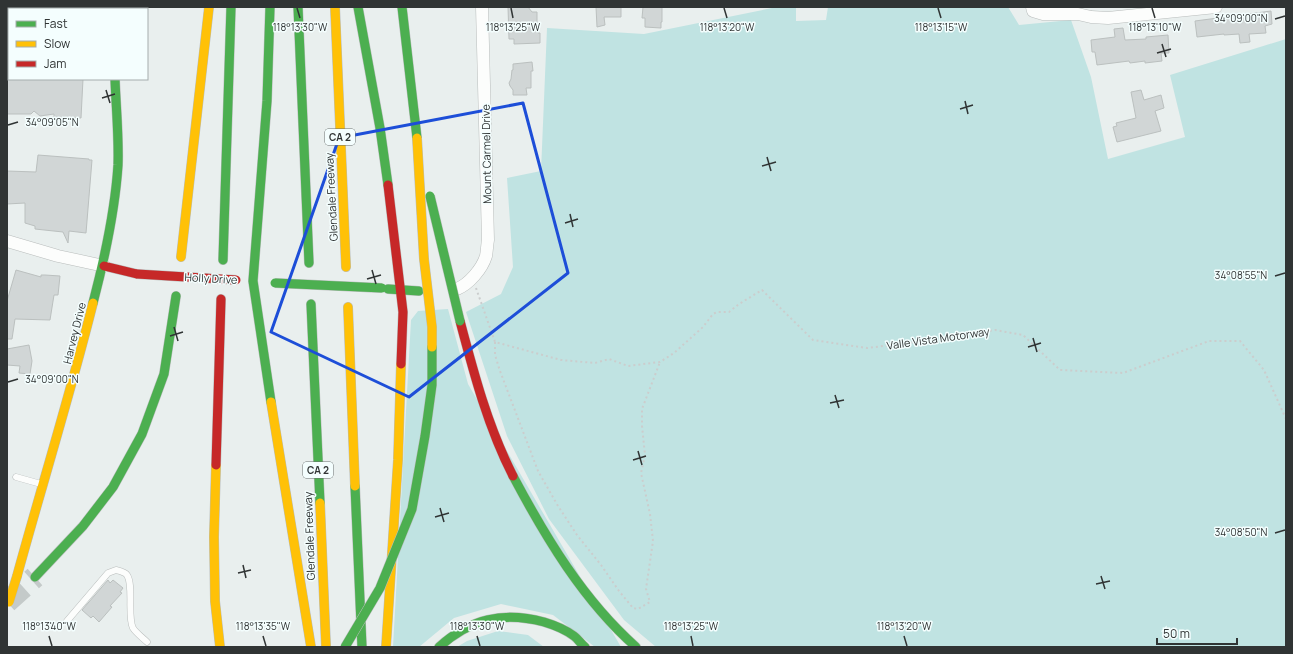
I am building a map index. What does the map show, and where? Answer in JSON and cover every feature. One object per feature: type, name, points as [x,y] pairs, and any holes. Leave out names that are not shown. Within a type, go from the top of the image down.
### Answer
[{"type":"main road","points":[[181,257],[208,7]]},
{"type":"main road","points":[[223,260],[231,7]]},
{"type":"main road","points":[[270,7],[264,282],[273,412],[311,647]]},
{"type":"main road","points":[[298,7],[309,263]]},
{"type":"main road","name":"Glendale Freeway","points":[[335,7],[346,267]]},
{"type":"main road","points":[[358,7],[387,175],[403,312],[398,460],[386,647]]},
{"type":"main road","points":[[344,647],[380,588],[412,508],[425,436],[432,385],[432,327],[424,259],[417,138],[402,7]]},
{"type":"main road","name":"Harvey Drive","points":[[11,606],[17,576],[42,485],[75,377],[104,266],[113,217],[116,189],[117,133],[115,80]]},
{"type":"main road","points":[[417,138],[477,388],[499,448],[528,504],[562,561],[592,602],[636,647]]},
{"type":"main road","name":"Holly Drive","points":[[104,266],[137,274],[419,291]]},
{"type":"main road","points":[[36,577],[83,526],[113,487],[142,434],[164,374],[176,296]]},
{"type":"main road","points":[[220,647],[215,601],[214,537],[221,299]]},
{"type":"main road","name":"Glendale Freeway","points":[[311,304],[326,647]]},
{"type":"main road","points":[[348,308],[362,647]]},
{"type":"main road","points":[[439,647],[461,630],[481,621],[507,617],[521,617],[554,626],[573,636],[585,647]]},
{"type":"street","name":"Mount Carmel Drive","points":[[457,288],[464,286],[480,267],[486,256],[488,240],[482,7]]},
{"type":"street","points":[[1032,9],[1043,14],[1078,14],[1091,17],[1108,18],[1216,7]]},
{"type":"street","name":"Holly Drive","points":[[7,241],[58,256],[104,266]]},
{"type":"lane","points":[[16,477],[42,485]]},
{"type":"lane","points":[[67,621],[108,573],[116,570],[125,573],[128,576],[130,584],[133,628],[147,642]]},
{"type":"path","points":[[471,278],[495,342],[495,355],[500,371],[538,471],[577,535],[628,603],[633,608],[638,609],[650,602],[646,589],[653,541],[650,514],[640,473],[645,455],[642,409],[660,362],[628,366],[609,359],[595,363],[561,360],[495,342]]},
{"type":"path","name":"Valle Vista Motorway","points":[[660,362],[674,353],[703,327],[713,314],[717,312],[729,312],[762,290],[813,340],[867,348],[933,340],[995,330],[1023,335],[1060,370],[1123,373],[1209,341],[1240,341],[1264,370],[1286,419]]},
{"type":"highlighted area","points":[[523,103],[568,273],[409,397],[271,332],[339,138]]},
{"type":"shaded area","points":[[777,7],[796,7],[796,21],[826,20],[828,7],[1008,7],[1019,25],[1071,20],[1091,77],[1108,159],[1185,137],[1170,75],[1286,39],[1286,647],[656,647],[624,620],[549,519],[507,436],[466,312],[501,294],[513,267],[507,178],[541,171],[547,28],[644,34]]},
{"type":"shaded area","points":[[448,309],[468,384],[621,647],[595,647],[553,615],[501,604],[454,618],[419,647],[393,647],[411,320],[418,311]]},
{"type":"shaded area","points":[[498,631],[528,635],[544,647],[457,647],[467,641]]},
{"type":"building","points":[[508,7],[528,7],[532,12],[537,12],[537,29],[538,33],[540,33],[540,43],[514,44],[514,39],[509,39]]},
{"type":"building","points":[[596,7],[621,7],[621,17],[604,17],[605,25],[597,27]]},
{"type":"building","points":[[643,7],[662,7],[661,28],[645,27],[645,18],[642,18]]},
{"type":"building","points":[[1271,11],[1272,24],[1265,26],[1266,33],[1249,34],[1250,42],[1240,43],[1239,34],[1197,37],[1195,21]]},
{"type":"building","points":[[1123,28],[1125,40],[1146,39],[1146,37],[1168,35],[1169,53],[1161,53],[1162,61],[1130,63],[1129,61],[1097,65],[1095,52],[1092,52],[1091,40],[1115,37],[1114,29]]},
{"type":"building","points":[[532,62],[533,71],[531,71],[531,88],[526,88],[527,95],[513,95],[513,90],[509,83],[513,70],[513,64]]},
{"type":"building","points":[[7,79],[83,80],[81,118],[63,117],[62,120],[54,120],[54,114],[40,116],[34,111],[31,114],[7,114]]},
{"type":"building","points":[[1141,90],[1144,100],[1161,95],[1164,108],[1155,111],[1161,131],[1117,142],[1113,127],[1117,126],[1116,123],[1136,118],[1131,92]]},
{"type":"building","points":[[38,155],[92,160],[86,233],[69,231],[68,243],[63,232],[35,229],[35,226],[25,223],[25,203],[7,204],[7,171],[36,172]]},
{"type":"building","points":[[16,270],[41,277],[41,275],[60,276],[58,295],[54,295],[50,320],[15,319],[12,339],[7,339],[7,301]]},
{"type":"building","points":[[29,345],[32,361],[30,374],[19,373],[20,366],[7,365],[7,349]]},
{"type":"building","points":[[108,580],[110,583],[113,580],[123,588],[120,592],[122,593],[110,606],[112,607],[99,622],[93,616],[91,618],[82,610]]},
{"type":"tunnel","points":[[7,602],[35,577]]},
{"type":"traffic: fast","points":[[223,260],[231,7]]},
{"type":"traffic: fast","points":[[270,7],[267,101],[253,281],[271,402]]},
{"type":"traffic: fast","points":[[298,7],[309,263]]},
{"type":"traffic: fast","points":[[358,7],[380,128],[388,185]]},
{"type":"traffic: fast","points":[[402,7],[417,138]]},
{"type":"traffic: fast","points":[[93,303],[102,269],[117,183],[118,144],[115,80]]},
{"type":"traffic: fast","points":[[430,196],[460,321]]},
{"type":"traffic: fast","points":[[275,283],[382,288]]},
{"type":"traffic: fast","points":[[388,289],[419,291]]},
{"type":"traffic: fast","points":[[35,577],[83,526],[113,487],[142,434],[164,374],[176,296]]},
{"type":"traffic: fast","points":[[311,304],[320,503]]},
{"type":"traffic: fast","points":[[345,647],[380,588],[412,509],[425,436],[432,385],[432,347]]},
{"type":"traffic: fast","points":[[513,476],[552,545],[582,589],[617,629],[636,647]]},
{"type":"traffic: fast","points":[[355,486],[362,647]]},
{"type":"traffic: fast","points":[[439,647],[451,637],[475,624],[488,620],[515,617],[544,622],[556,626],[574,636],[585,647]]},
{"type":"traffic: slow","points":[[181,257],[209,7]]},
{"type":"traffic: slow","points":[[335,7],[346,267]]},
{"type":"traffic: slow","points":[[417,138],[424,259],[432,327],[432,347]]},
{"type":"traffic: slow","points":[[17,576],[93,303]]},
{"type":"traffic: slow","points":[[348,307],[355,486]]},
{"type":"traffic: slow","points":[[386,647],[398,460],[401,364]]},
{"type":"traffic: slow","points":[[271,402],[311,647]]},
{"type":"traffic: slow","points":[[216,465],[214,537],[215,601],[220,647]]},
{"type":"traffic: slow","points":[[320,503],[326,647]]},
{"type":"traffic: slow","points":[[9,602],[17,576]]},
{"type":"traffic: jam","points":[[388,185],[403,312],[401,364]]},
{"type":"traffic: jam","points":[[104,266],[137,274]]},
{"type":"traffic: jam","points":[[137,274],[236,280]]},
{"type":"traffic: jam","points":[[216,465],[221,299]]},
{"type":"traffic: jam","points":[[460,321],[476,380],[489,419],[496,439],[513,476]]}]
